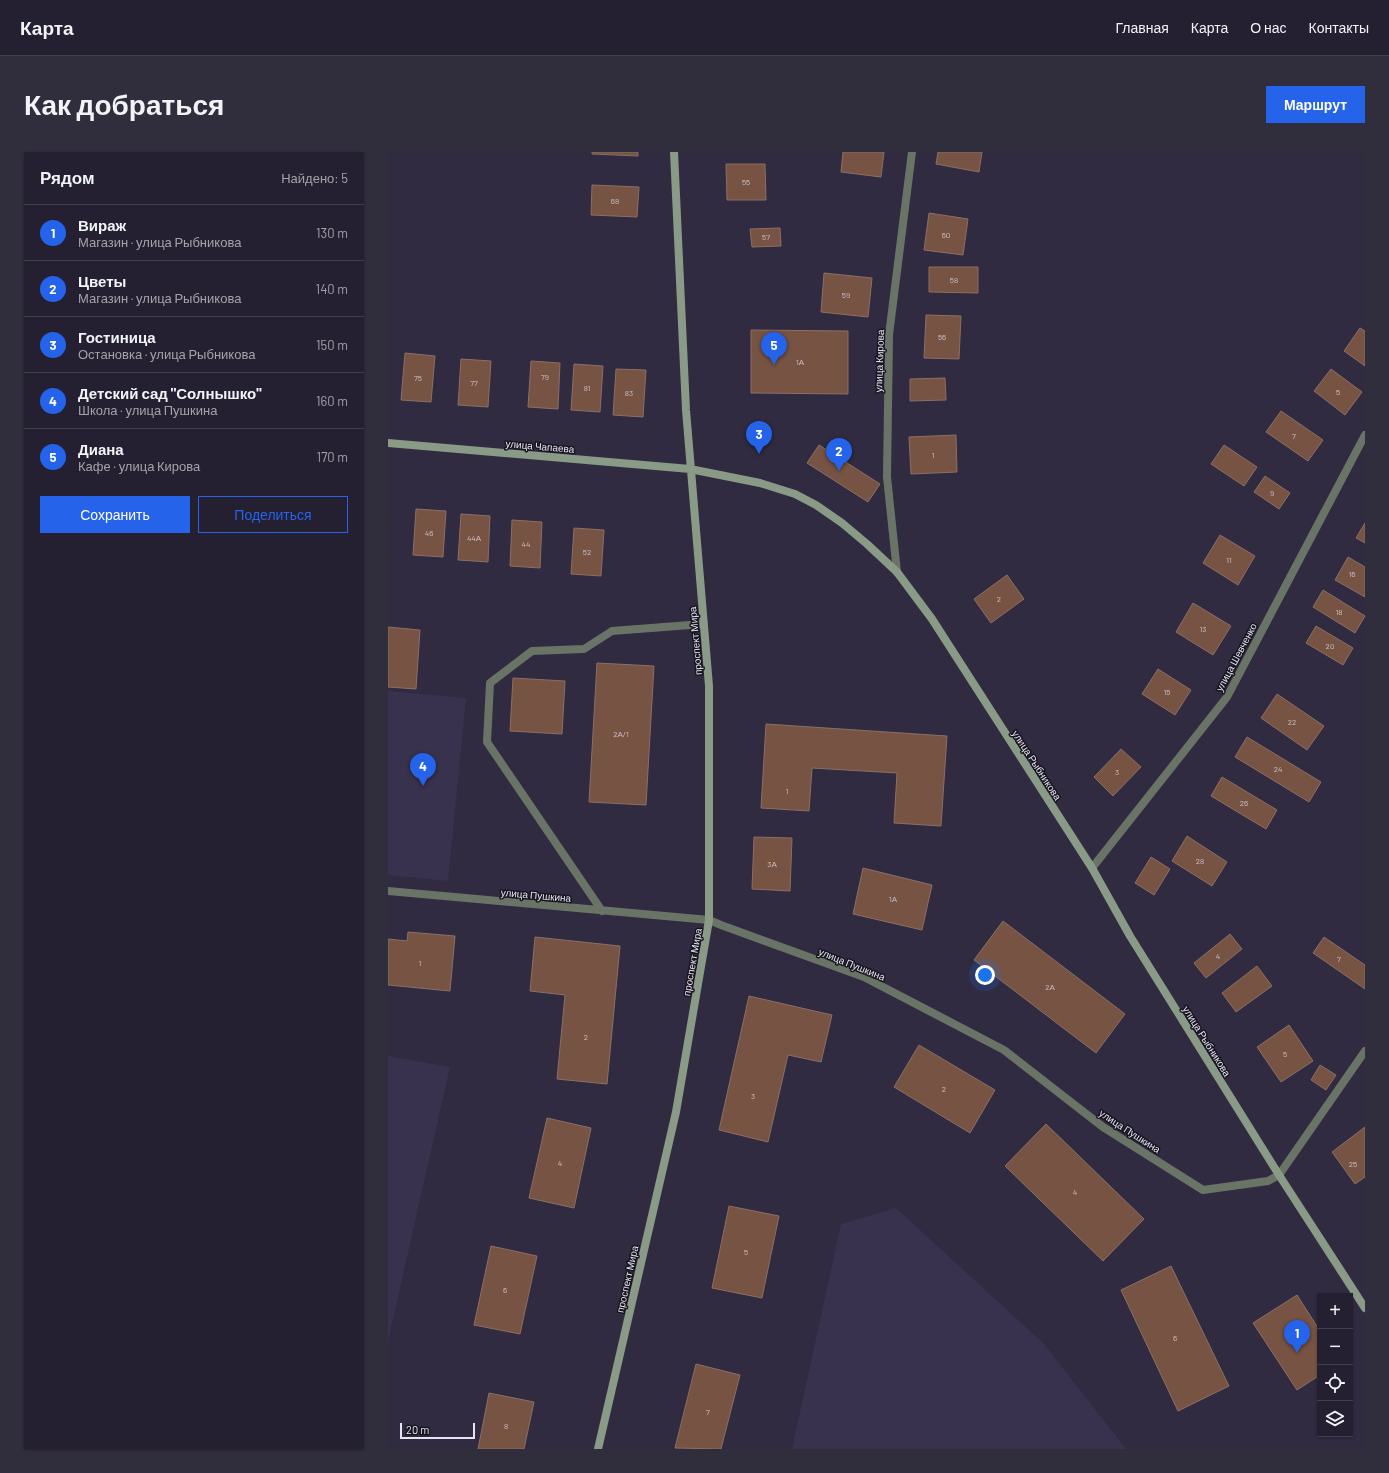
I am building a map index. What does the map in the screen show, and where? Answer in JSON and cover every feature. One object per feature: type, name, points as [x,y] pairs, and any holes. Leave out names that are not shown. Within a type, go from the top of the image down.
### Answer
[{"type":"street","name":"проспект Мира","points":[[598,1449],[676,1112],[709,920],[709,686],[685,402],[674,152]]},
{"type":"street","name":"улица Кирова","points":[[897,572],[887,477],[890,335],[912,152]]},
{"type":"street","name":"улица Шевченко","points":[[1092,868],[1227,697],[1365,435]]},
{"type":"street","name":"улица Чапаева","points":[[388,443],[690,469]]},
{"type":"street","name":"улица Рыбникова","points":[[690,469],[760,483],[795,494],[816,505],[842,523],[897,572],[932,619],[1092,868],[1130,936],[1279,1175],[1365,1308]]},
{"type":"street","points":[[602,910],[487,742],[490,683],[532,651],[584,649],[612,631],[703,624]]},
{"type":"street","name":"улица Пушкина","points":[[388,891],[709,920],[864,977],[1004,1050],[1103,1127],[1203,1190],[1268,1181],[1279,1175]]},
{"type":"street","points":[[1279,1175],[1365,1051]]},
{"type":"shaded area","points":[[388,691],[466,698],[448,881],[388,875]]},
{"type":"shaded area","points":[[388,1056],[450,1067],[388,1341]]},
{"type":"shaded area","points":[[896,1208],[1044,1344],[1126,1449],[792,1449],[841,1224]]},
{"type":"building","points":[[592,152],[638,152],[638,156],[592,154]]},
{"type":"building","points":[[843,152],[884,152],[881,177],[841,172]]},
{"type":"building","points":[[938,152],[982,152],[979,172],[936,164]]},
{"type":"building","points":[[726,164],[765,164],[766,200],[727,200]]},
{"type":"building","points":[[592,185],[639,187],[637,217],[591,215]]},
{"type":"building","points":[[929,213],[968,219],[963,255],[924,250]]},
{"type":"building","points":[[780,228],[781,246],[752,247],[750,229]]},
{"type":"building","points":[[929,267],[978,267],[978,293],[929,292]]},
{"type":"building","points":[[824,273],[872,278],[868,317],[821,312]]},
{"type":"building","points":[[926,315],[961,316],[959,359],[924,358]]},
{"type":"building","points":[[1360,328],[1365,331],[1365,366],[1344,351]]},
{"type":"building","points":[[751,330],[848,331],[848,394],[751,393]]},
{"type":"building","points":[[405,353],[435,356],[431,402],[401,400]]},
{"type":"building","points":[[461,359],[491,361],[488,407],[458,405]]},
{"type":"building","points":[[531,361],[560,363],[558,409],[528,407]]},
{"type":"building","points":[[574,364],[603,366],[600,412],[571,410]]},
{"type":"building","points":[[616,369],[646,370],[643,417],[613,415]]},
{"type":"building","points":[[1331,369],[1362,392],[1345,415],[1314,391]]},
{"type":"building","points":[[945,378],[946,400],[910,401],[910,379]]},
{"type":"building","points":[[1281,411],[1323,440],[1308,461],[1266,432]]},
{"type":"building","points":[[956,435],[957,472],[911,474],[909,437]]},
{"type":"building","points":[[819,445],[880,484],[868,502],[807,463]]},
{"type":"building","points":[[1224,445],[1257,467],[1244,486],[1211,464]]},
{"type":"building","points":[[1265,476],[1290,493],[1279,509],[1254,492]]},
{"type":"building","points":[[416,509],[446,511],[443,557],[413,555]]},
{"type":"building","points":[[461,514],[490,516],[488,562],[458,560]]},
{"type":"building","points":[[512,520],[542,522],[540,568],[510,566]]},
{"type":"building","points":[[1365,523],[1365,543],[1356,538]]},
{"type":"building","points":[[574,528],[604,530],[601,576],[571,574]]},
{"type":"building","points":[[1220,535],[1255,556],[1238,585],[1203,563]]},
{"type":"building","points":[[1348,557],[1365,567],[1365,597],[1335,580]]},
{"type":"building","points":[[1007,575],[1024,599],[991,623],[974,599]]},
{"type":"building","points":[[1323,590],[1365,616],[1355,633],[1313,607]]},
{"type":"building","points":[[1193,603],[1231,626],[1213,655],[1176,632]]},
{"type":"building","points":[[1316,626],[1353,648],[1343,665],[1306,643]]},
{"type":"building","points":[[388,627],[420,630],[416,689],[388,687]]},
{"type":"building","points":[[597,663],[654,666],[646,805],[589,802]]},
{"type":"building","points":[[1158,669],[1191,690],[1175,715],[1142,694]]},
{"type":"building","points":[[513,678],[565,681],[562,734],[510,731]]},
{"type":"building","points":[[1277,694],[1324,726],[1307,750],[1261,718]]},
{"type":"building","points":[[766,724],[947,736],[941,826],[894,823],[897,773],[812,768],[809,811],[761,808]]},
{"type":"building","points":[[1247,737],[1321,782],[1309,802],[1235,757]]},
{"type":"building","points":[[1121,749],[1141,767],[1113,796],[1094,777]]},
{"type":"building","points":[[1222,777],[1277,810],[1266,829],[1211,796]]},
{"type":"building","points":[[1187,836],[1227,862],[1212,886],[1172,861]]},
{"type":"building","points":[[754,837],[792,838],[790,891],[752,889]]},
{"type":"building","points":[[1151,857],[1170,869],[1154,895],[1135,883]]},
{"type":"building","points":[[863,868],[932,885],[922,930],[853,914]]},
{"type":"building","points":[[1003,921],[1125,1014],[1096,1053],[974,960]]},
{"type":"building","points":[[408,932],[455,936],[450,991],[388,985],[388,939],[407,941]]},
{"type":"building","points":[[1230,934],[1242,949],[1206,978],[1194,963]]},
{"type":"building","points":[[535,937],[620,946],[607,1084],[557,1079],[565,995],[530,991]]},
{"type":"building","points":[[1324,937],[1365,965],[1365,989],[1313,953]]},
{"type":"building","points":[[1257,966],[1272,986],[1236,1012],[1222,993]]},
{"type":"building","points":[[749,996],[832,1015],[821,1062],[788,1055],[768,1142],[719,1130]]},
{"type":"building","points":[[1289,1025],[1313,1061],[1281,1082],[1257,1047]]},
{"type":"building","points":[[919,1045],[995,1090],[970,1133],[894,1087]]},
{"type":"building","points":[[1320,1065],[1336,1075],[1326,1090],[1311,1080]]},
{"type":"building","points":[[547,1118],[591,1128],[574,1208],[529,1198]]},
{"type":"building","points":[[1046,1124],[1144,1219],[1103,1261],[1005,1166]]},
{"type":"building","points":[[1365,1127],[1365,1177],[1355,1184],[1332,1152]]},
{"type":"building","points":[[729,1206],[779,1216],[762,1298],[712,1288]]},
{"type":"building","points":[[491,1246],[537,1256],[520,1334],[474,1325]]},
{"type":"building","points":[[1171,1266],[1229,1386],[1178,1411],[1121,1290]]},
{"type":"building","points":[[1297,1295],[1317,1326],[1317,1377],[1297,1390],[1253,1323]]},
{"type":"building","points":[[696,1364],[740,1375],[721,1449],[675,1448]]},
{"type":"building","points":[[489,1393],[534,1402],[524,1449],[478,1449]]},
{"type":"place","name":"Диана","points":[[774,365]]},
{"type":"place","name":"Гостиница","points":[[759,454]]},
{"type":"place","name":"Цветы","points":[[839,471]]},
{"type":"place","name":"Детский сад \"Солнышко\"","points":[[423,786]]},
{"type":"place","name":"Вираж","points":[[1297,1353]]}]
